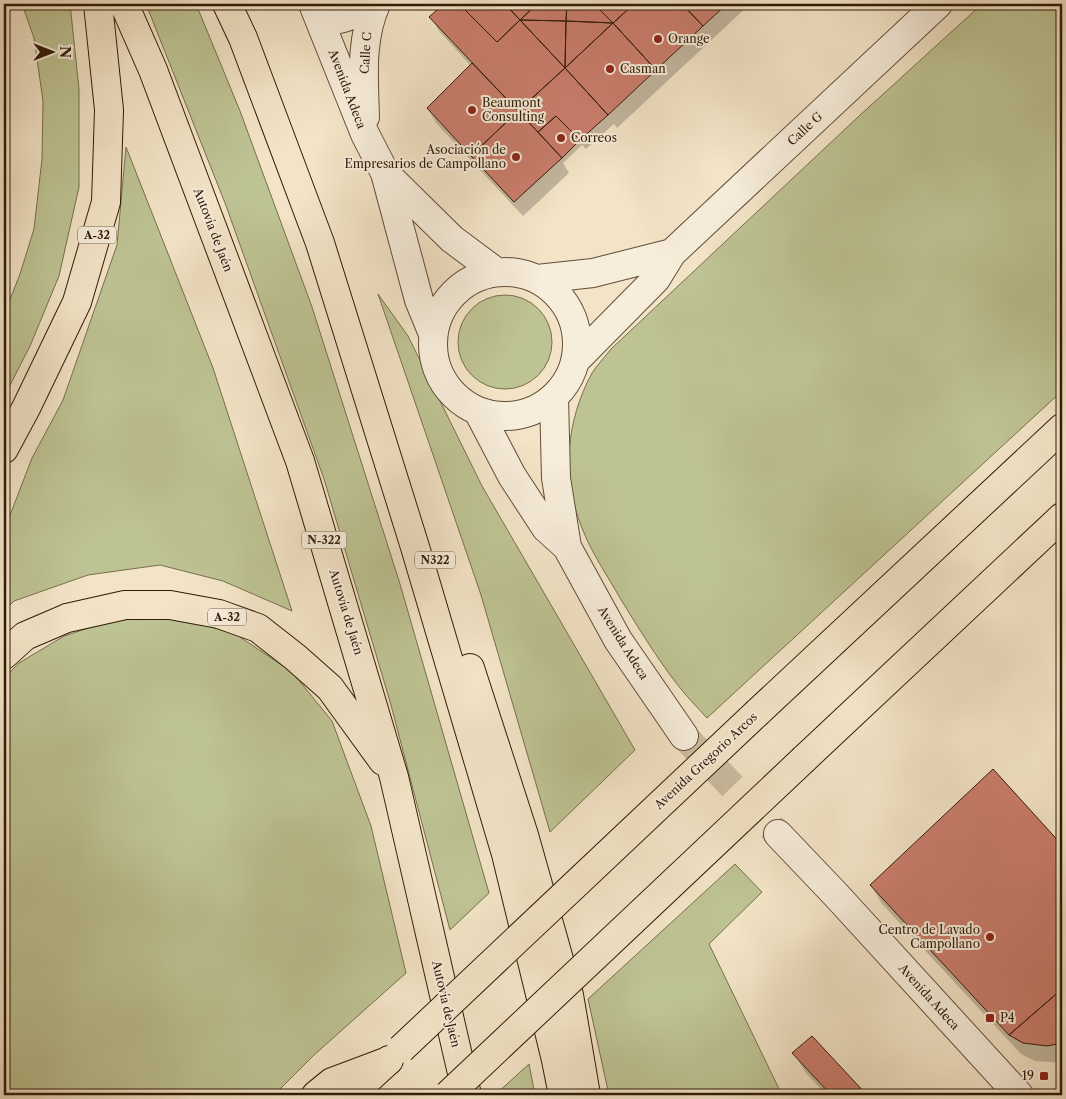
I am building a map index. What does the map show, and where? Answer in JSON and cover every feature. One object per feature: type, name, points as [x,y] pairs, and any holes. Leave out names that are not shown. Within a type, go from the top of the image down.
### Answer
[{"type":"main road","name":"A-32","points":[[4,449],[77,302],[106,202],[109,110],[98,4]]},
{"type":"main road","name":"Autovía de Jaén","points":[[124,4],[153,70],[300,461],[394,777],[467,1095]]},
{"type":"main road","points":[[227,4],[243,38],[320,242],[415,546],[506,854],[563,1095]]},
{"type":"main road","name":"N322","points":[[243,38],[336,257],[518,816],[569,995],[586,1095]]},
{"type":"main road","name":"Avenida Gregorio Arcos","points":[[351,1095],[1062,428]]},
{"type":"main road","points":[[448,1095],[1062,517]]},
{"type":"main road","name":"A-32","points":[[4,655],[25,636],[67,618],[125,605],[170,605],[219,614],[258,628],[330,688],[394,777]]},
{"type":"main road","points":[[316,1095],[332,1082],[395,1055]]},
{"type":"street","points":[[321,9],[334,22],[353,14],[369,4]]},
{"type":"street","name":"Calle C","points":[[365,134],[364,45],[370,18],[376,4]]},
{"type":"street","name":"Calle G","points":[[575,360],[656,279],[672,253],[938,4]]},
{"type":"street","name":"Avenida Adeca","points":[[321,9],[365,134],[385,173],[419,300],[433,334]]},
{"type":"street","name":"Avenida Adeca","points":[[385,173],[452,239],[495,272]]},
{"type":"street","name":"Calle G","points":[[538,279],[593,273],[672,253]]},
{"type":"street","points":[[514,272],[538,279],[563,300],[574,322],[576,336],[575,360],[568,378],[554,396],[543,405],[530,411],[507,416],[492,415],[478,411],[456,396],[440,376],[434,360],[433,334],[440,310],[452,294],[470,280],[482,274],[514,272]]},
{"type":"street","name":"Avenida Adeca","points":[[554,396],[556,478],[567,547]]},
{"type":"street","name":"Avenida Adeca","points":[[478,411],[512,476],[546,528],[567,547],[618,640],[684,736]]},
{"type":"street","name":"Avenida Adeca","points":[[778,834],[1018,1095]]},
{"type":"green space","points":[[22,4],[70,4],[79,89],[79,187],[59,276],[30,346],[4,397],[4,315],[20,274],[34,229],[42,159],[43,101],[34,38]]},
{"type":"green space","points":[[146,4],[196,4],[240,111],[312,307],[400,584],[489,893],[450,930],[391,705],[324,479],[225,203]]},
{"type":"green space","points":[[982,4],[1062,4],[1062,391],[707,718],[680,688],[654,653],[590,546],[582,528],[575,509],[571,489],[569,449],[572,430],[583,391],[596,367],[611,349],[858,117]]},
{"type":"green space","points":[[126,147],[213,368],[292,611],[223,581],[160,565],[88,575],[14,601],[4,611],[4,531],[32,458],[63,400],[117,245]]},
{"type":"green space","points":[[378,294],[408,336],[482,486],[635,750],[550,832],[481,595]]},
{"type":"green space","points":[[505,295],[523,299],[538,309],[548,324],[552,342],[548,360],[538,375],[523,385],[505,389],[487,385],[472,375],[462,360],[458,342],[462,324],[472,309],[487,299]]},
{"type":"green space","points":[[122,617],[185,619],[237,635],[292,672],[332,721],[371,826],[406,973],[314,1055],[274,1095],[4,1095],[4,678],[19,663],[64,636]]},
{"type":"green space","points":[[735,864],[762,892],[709,944],[782,1095],[609,1095],[588,999]]},
{"type":"green space","points":[[529,1064],[535,1095],[495,1095]]},
{"type":"building","points":[[444,4],[459,4],[497,42],[520,20],[565,68],[518,111],[429,17]]},
{"type":"building","points":[[459,4],[505,4],[520,20],[497,42]]},
{"type":"building","points":[[505,4],[537,4],[520,20]]},
{"type":"building","points":[[537,4],[567,4],[566,21],[520,20]]},
{"type":"building","points":[[567,4],[594,4],[613,23],[566,21]]},
{"type":"building","points":[[594,4],[634,4],[613,23]]},
{"type":"building","name":"Orange","points":[[634,4],[682,4],[703,26],[656,70],[613,23]]},
{"type":"building","points":[[682,4],[727,4],[703,26]]},
{"type":"building","points":[[520,20],[566,21],[565,68]]},
{"type":"building","points":[[566,21],[613,23],[565,68]]},
{"type":"building","name":"Casman","points":[[613,23],[656,70],[608,115],[565,68]]},
{"type":"building","name":"Beaumont Consulting","points":[[472,63],[518,111],[471,156],[427,108]]},
{"type":"building","points":[[565,68],[608,115],[580,140],[556,116],[538,132],[518,111]]},
{"type":"building","name":"Asociación de Empresarios de Campollano","points":[[518,111],[562,158],[514,202],[471,156]]},
{"type":"building","points":[[556,116],[580,140],[562,158],[538,132]]},
{"type":"building","name":"Centro de Lavado Campollano","points":[[993,769],[1062,845],[1062,989],[1009,1035],[870,885]]},
{"type":"building","points":[[1062,989],[1062,1043],[1047,1046],[1023,1043],[1009,1035]]},
{"type":"building","points":[[812,1036],[867,1095],[831,1095],[792,1053]]},
{"type":"tunnel","points":[[684,736],[778,834]]},
{"type":"place","name":"Orange","points":[[658,39]]},
{"type":"place","name":"Casman","points":[[610,69]]},
{"type":"place","name":"Beaumont Consulting","points":[[472,110]]},
{"type":"place","name":"Correos","points":[[561,138]]},
{"type":"place","name":"Asociación de Empresarios de Campollano","points":[[516,157]]},
{"type":"place","name":"Centro de Lavado Campollano","points":[[990,937]]},
{"type":"place","name":"P4","points":[[990,1018]]},
{"type":"place","name":"19","points":[[1044,1076]]}]
